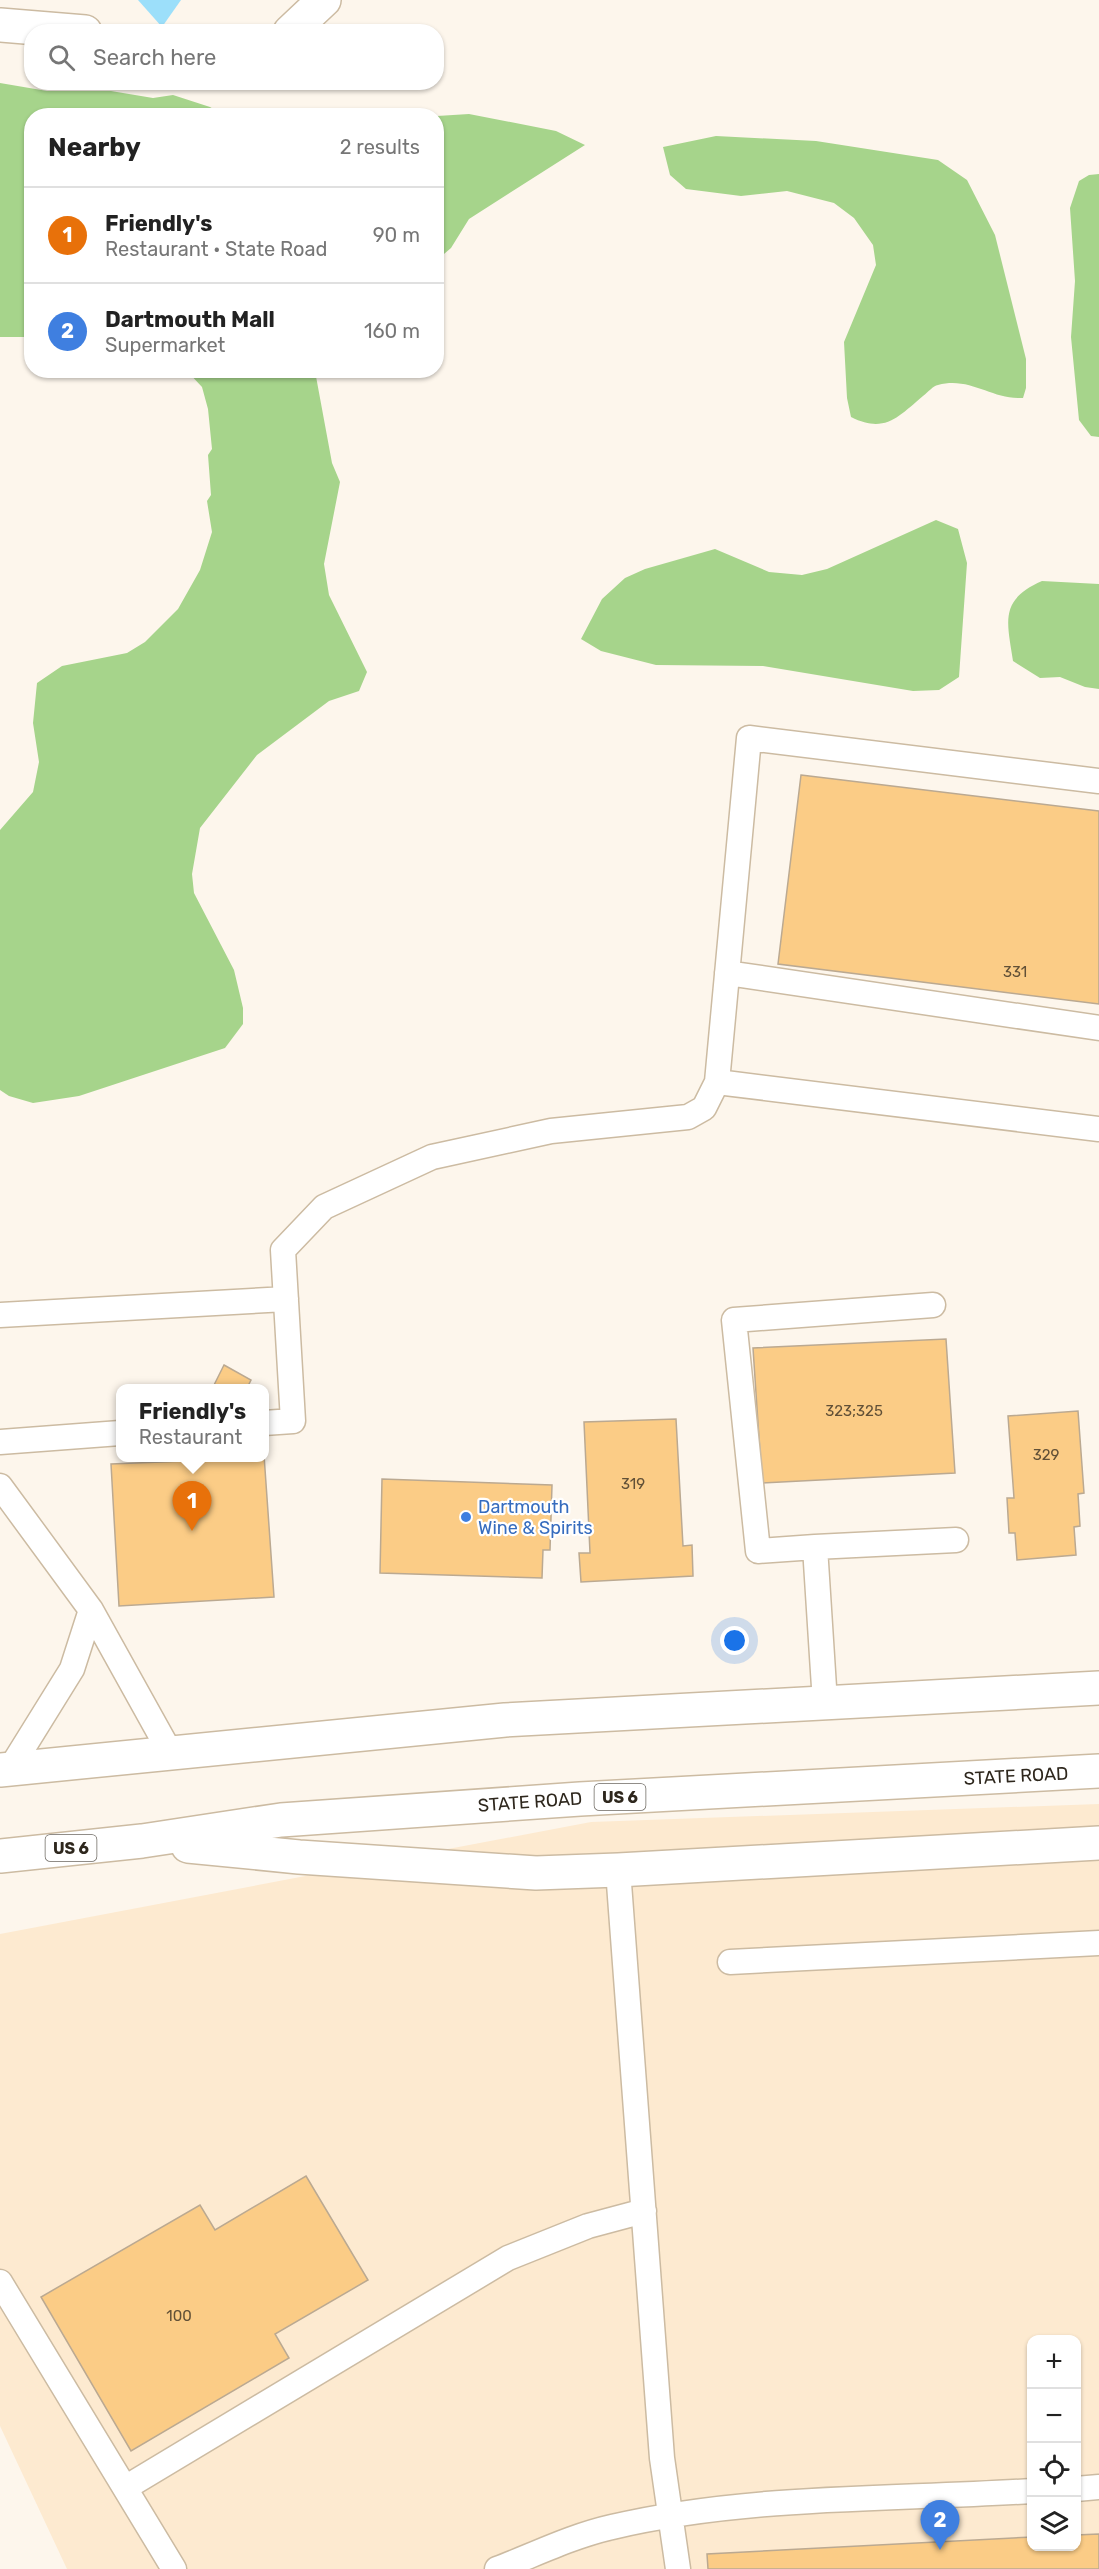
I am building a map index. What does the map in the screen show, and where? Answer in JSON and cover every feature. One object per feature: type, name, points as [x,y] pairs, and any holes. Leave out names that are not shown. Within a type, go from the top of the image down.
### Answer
[{"type":"main road","points":[[298,24],[324,0]]},
{"type":"main road","points":[[0,26],[24,28]]},
{"type":"main road","points":[[5,1770],[505,1720],[1099,1688]]},
{"type":"main road","name":"STATE ROAD","points":[[0,1856],[142,1841],[281,1820],[430,1809],[1099,1771]]},
{"type":"main road","points":[[142,1841],[299,1857],[536,1873],[1099,1843]]},
{"type":"lane","points":[[269,1423],[293,1421],[283,1250],[324,1207],[432,1157],[550,1131],[688,1118],[704,1108],[717,1082],[749,738],[1099,781]]},
{"type":"lane","points":[[727,973],[1099,1028]]},
{"type":"lane","points":[[717,1082],[1099,1129]]},
{"type":"lane","points":[[0,1315],[286,1299]]},
{"type":"lane","points":[[933,1305],[734,1320],[758,1551],[956,1540]]},
{"type":"lane","points":[[0,1442],[116,1433]]},
{"type":"lane","points":[[0,1486],[91,1610],[171,1754]]},
{"type":"lane","points":[[815,1547],[825,1703]]},
{"type":"lane","points":[[5,1770],[72,1669],[91,1610]]},
{"type":"lane","points":[[618,1870],[662,2458],[678,2569]]},
{"type":"lane","points":[[730,1962],[1099,1943]]},
{"type":"lane","points":[[125,2487],[508,2258],[588,2226],[644,2211]]},
{"type":"lane","points":[[0,2282],[174,2569]]},
{"type":"lane","points":[[1081,2489],[1099,2487]]},
{"type":"lane","points":[[496,2569],[609,2527],[669,2514],[720,2507],[1027,2491]]},
{"type":"shaded area","points":[[1099,1804],[1099,2569],[67,2569],[0,2426],[0,1934],[591,1822]]},
{"type":"green space","points":[[0,83],[24,87],[24,90],[111,91],[153,98],[173,95],[212,108],[24,108],[24,337],[0,337]]},
{"type":"green space","points":[[469,114],[556,131],[585,145],[469,219],[451,248],[444,254],[444,116]]},
{"type":"green space","points":[[716,136],[816,141],[938,160],[967,180],[995,235],[1026,359],[1026,388],[1023,398],[1001,396],[971,386],[950,383],[934,387],[906,411],[890,421],[873,424],[851,417],[847,398],[844,342],[876,265],[873,245],[854,218],[834,203],[787,191],[741,196],[686,189],[670,175],[663,147]]},
{"type":"green space","points":[[1099,174],[1099,437],[1091,436],[1079,420],[1071,337],[1075,281],[1070,208],[1079,181],[1089,175]]},
{"type":"green space","points":[[194,378],[316,378],[332,463],[340,482],[324,564],[329,595],[367,672],[359,691],[329,701],[257,755],[200,828],[192,874],[194,893],[234,970],[243,1008],[243,1024],[225,1048],[79,1096],[33,1103],[9,1096],[0,1090],[0,830],[33,792],[39,762],[33,723],[37,683],[62,666],[127,653],[145,642],[178,609],[200,570],[212,532],[207,501],[211,495],[208,455],[212,449],[208,409],[202,387]]},
{"type":"green space","points":[[936,520],[958,529],[967,563],[959,677],[939,690],[913,691],[763,666],[656,665],[601,651],[581,639],[602,599],[625,578],[645,569],[715,549],[769,572],[802,575],[827,569]]},
{"type":"green space","points":[[1042,581],[1099,584],[1099,689],[1085,687],[1060,677],[1040,678],[1013,661],[1008,623],[1012,604],[1028,588]]},
{"type":"water","points":[[138,0],[181,0],[164,24],[159,24]]},
{"type":"building","points":[[801,775],[1099,811],[1099,1004],[778,964]]},
{"type":"building","points":[[946,1339],[955,1473],[762,1483],[753,1348]]},
{"type":"building","points":[[224,1365],[251,1380],[249,1384],[214,1384]]},
{"type":"building","points":[[1078,1411],[1084,1493],[1078,1494],[1080,1526],[1074,1527],[1076,1555],[1017,1560],[1015,1533],[1009,1533],[1007,1498],[1014,1498],[1008,1416]]},
{"type":"building","points":[[676,1419],[683,1546],[692,1545],[693,1576],[581,1582],[579,1553],[590,1553],[584,1422]]},
{"type":"building","points":[[264,1462],[274,1597],[119,1606],[111,1464]]},
{"type":"building","name":"Dartmouth Wine & Spirits","points":[[382,1479],[552,1485],[550,1550],[543,1550],[542,1578],[380,1573]]},
{"type":"building","points":[[306,2176],[368,2280],[275,2334],[289,2358],[131,2451],[41,2297],[200,2205],[215,2230]]},
{"type":"building","points":[[1099,2534],[1099,2569],[708,2569],[707,2554],[1027,2537],[1027,2551],[1081,2551],[1081,2535]]},
{"type":"place","name":"Dartmouth Wine & Spirits","points":[[466,1517]]},
{"type":"place","name":"Friendly's","points":[[192,1531]]},
{"type":"place","name":"Dartmouth Mall","points":[[940,2550]]}]
